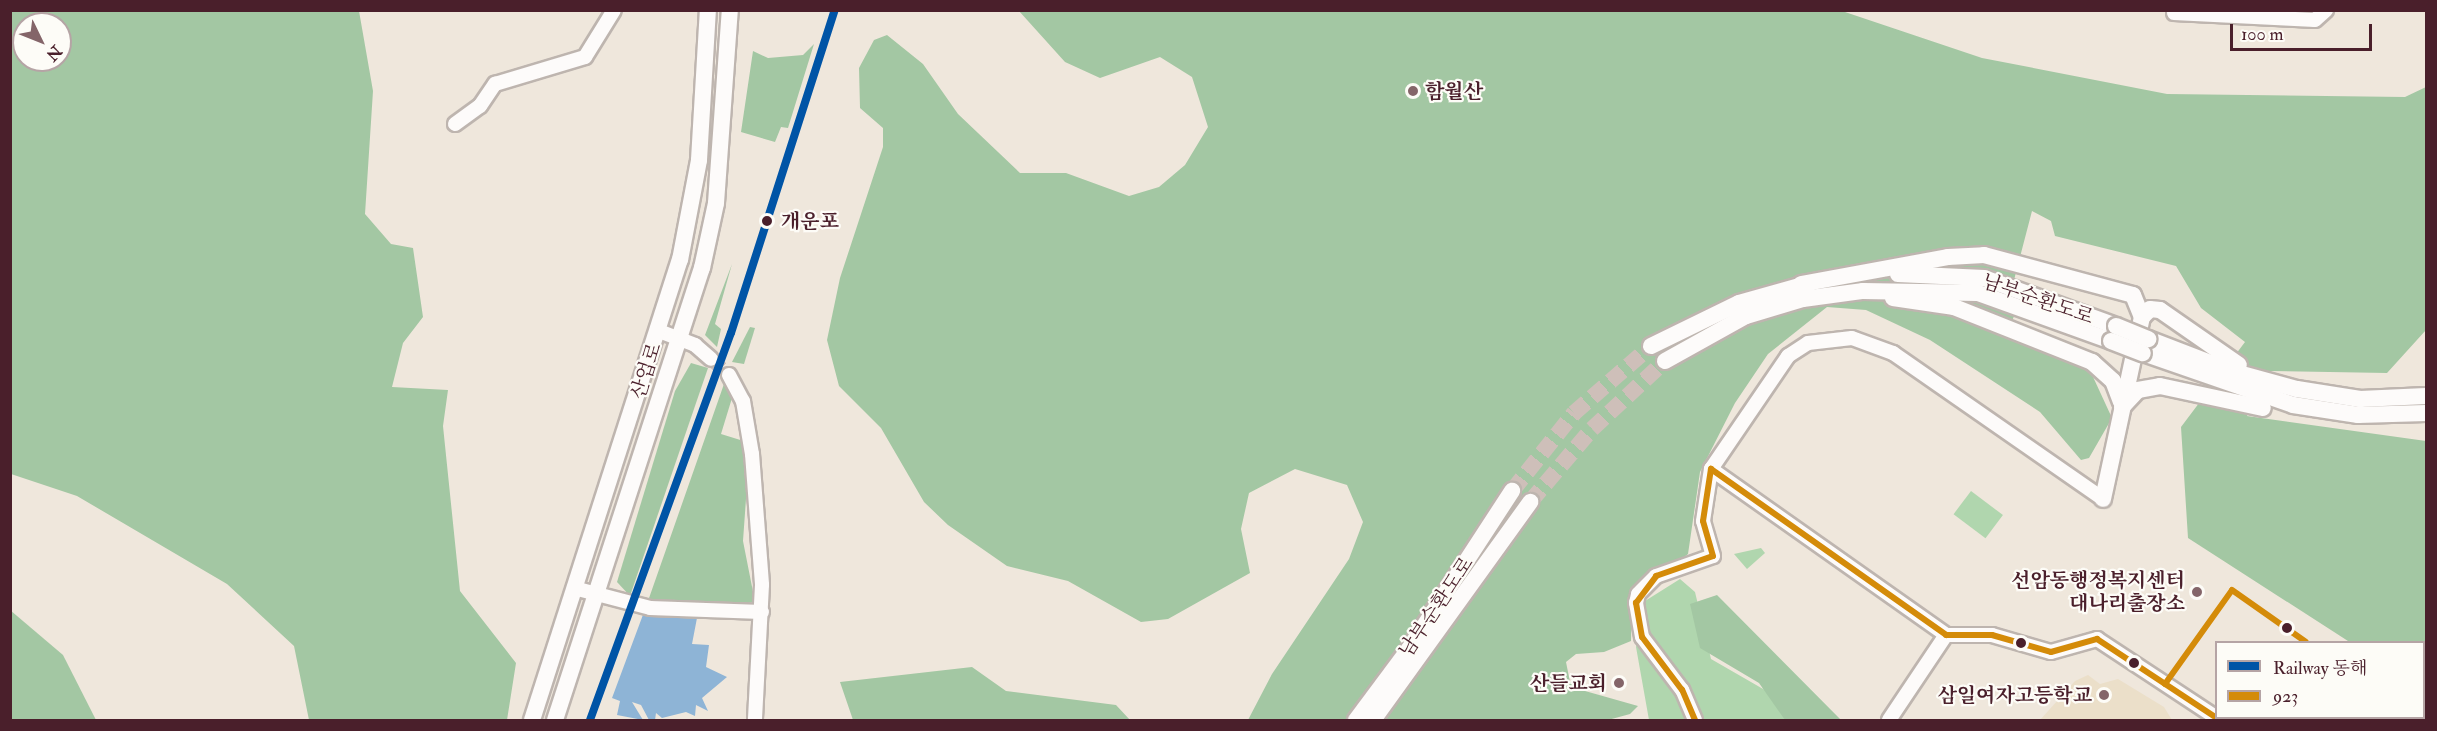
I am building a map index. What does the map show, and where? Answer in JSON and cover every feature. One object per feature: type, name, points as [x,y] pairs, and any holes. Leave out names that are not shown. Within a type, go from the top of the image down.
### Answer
[{"type":"main road","name":"산업로","points":[[532,720],[659,331],[694,199],[708,10]]},
{"type":"main road","name":"산업로","points":[[555,720],[680,338],[716,203],[730,10]]},
{"type":"main road","points":[[1801,284],[1948,257],[1999,256],[2121,288],[2137,299],[2142,317],[2103,499]]},
{"type":"main road","name":"남부순환도로","points":[[1651,346],[1714,313],[1801,284],[1863,276],[1959,273],[2010,285],[2114,334]]},
{"type":"main road","name":"남부순환도로","points":[[1665,362],[1746,316],[1830,294],[1961,290],[2005,300],[2114,334],[2275,401],[2389,415],[2427,413]]},
{"type":"main road","points":[[1830,294],[1954,307],[2011,328],[2099,366],[2117,387],[2121,408]]},
{"type":"main road","points":[[2142,317],[2150,309],[2160,310],[2210,342],[2220,356],[2297,389]]},
{"type":"main road","name":"남부순환도로","points":[[2146,346],[2297,389],[2360,399],[2427,396]]},
{"type":"main road","points":[[2121,408],[2138,390],[2160,386],[2283,412],[2389,415]]},
{"type":"main road","name":"남부순환도로","points":[[1356,720],[1409,649],[1512,490]]},
{"type":"main road","name":"남부순환도로","points":[[1372,720],[1530,502]]},
{"type":"street","points":[[455,124],[480,106],[495,84],[585,57],[614,10]]},
{"type":"street","points":[[2174,13],[2315,20],[2326,10]]},
{"type":"street","points":[[659,331],[680,338],[711,359]]},
{"type":"street","points":[[1695,720],[1682,690],[1642,637],[1636,603],[1638,594],[1656,576],[1713,556],[1703,521],[1711,469],[1788,356],[1808,344],[1852,338],[1893,353],[2103,499]]},
{"type":"street","points":[[729,375],[743,401],[752,454],[762,612],[755,720]]},
{"type":"street","points":[[1711,469],[1946,634],[1992,635],[2051,652],[2097,639],[2215,717]]},
{"type":"street","points":[[574,588],[596,597],[672,610],[762,612]]},
{"type":"street","points":[[1889,720],[1946,634]]},
{"type":"shaded area","name":"삼일여자고등학교","points":[[2088,675],[2100,684],[2118,679],[2164,707],[2172,720],[2040,720],[2075,681]]},
{"type":"green space","points":[[11,10],[359,11],[373,91],[365,214],[391,244],[413,248],[423,317],[403,343],[392,387],[448,390],[443,426],[460,591],[516,663],[507,720],[309,720],[294,646],[227,584],[77,496],[11,474]]},
{"type":"green space","points":[[1019,11],[1842,11],[1982,58],[2167,94],[2405,97],[2426,87],[2426,330],[2387,373],[2270,371],[2247,416],[2426,441],[2426,642],[2348,641],[2188,538],[2181,427],[2245,342],[2201,308],[2176,266],[2055,236],[2051,221],[2032,211],[2014,280],[2022,300],[2004,337],[2088,366],[2112,418],[2089,458],[2081,460],[2040,412],[1930,340],[1866,310],[1827,307],[1768,354],[1735,403],[1700,472],[1688,554],[1632,597],[1631,641],[1604,652],[1576,654],[1566,662],[1570,682],[1578,689],[1638,706],[1630,714],[1608,720],[1248,720],[1272,674],[1349,559],[1363,522],[1347,485],[1295,469],[1249,493],[1241,529],[1250,573],[1168,619],[1141,622],[1068,581],[1007,566],[948,525],[924,502],[881,428],[839,386],[827,340],[840,278],[883,147],[883,128],[860,108],[859,68],[874,40],[887,35],[923,64],[958,114],[1020,173],[1066,173],[1129,196],[1159,187],[1185,165],[1208,127],[1192,77],[1160,57],[1100,78],[1065,62]]},
{"type":"green space","points":[[814,44],[788,128],[781,127],[775,142],[741,132],[753,51],[768,58],[803,55]]},
{"type":"green space","points":[[732,264],[715,324],[721,329],[717,347],[705,335]]},
{"type":"green space","points":[[750,327],[755,328],[744,364],[732,362]]},
{"type":"green space","points":[[691,363],[708,368],[630,596],[617,582],[675,391]]},
{"type":"green space","points":[[724,384],[732,398],[721,434],[750,443],[743,541],[755,602],[715,608],[648,601]]},
{"type":"green space","points":[[1971,491],[2003,515],[1985,538],[1954,514]]},
{"type":"green space","points":[[1761,548],[1765,553],[1747,569],[1734,554]]},
{"type":"green space","points":[[1680,579],[1695,592],[1711,659],[1777,697],[1785,720],[1649,720],[1636,647],[1645,601]]},
{"type":"green space","points":[[1717,595],[1841,720],[1785,720],[1759,683],[1700,648],[1690,604]]},
{"type":"green space","points":[[10,610],[63,655],[96,720],[11,720]]},
{"type":"green space","points":[[972,667],[1006,691],[1116,705],[1130,720],[853,720],[840,682]]},
{"type":"water","points":[[644,612],[697,618],[692,644],[709,645],[706,667],[727,677],[702,698],[708,711],[696,705],[695,716],[686,712],[662,718],[656,713],[655,720],[649,720],[641,705],[632,702],[643,720],[617,715],[620,701],[612,698]]},
{"type":"tunnel","points":[[1512,491],[1574,413],[1651,346]]},
{"type":"tunnel","points":[[711,359],[729,375]]},
{"type":"tunnel","points":[[1530,502],[1592,429],[1665,361]]},
{"type":"rail line","name":"동해","points":[[590,720],[731,333],[835,10]]},
{"type":"transit line","name":"923","points":[[1695,720],[1682,690],[1642,637],[1636,603],[1656,576],[1713,556],[1703,521],[1711,469],[1946,635],[1992,635],[2051,652],[2097,639],[2215,717]]},
{"type":"transit line","name":"923","points":[[2165,684],[2232,590],[2305,641]]},
{"type":"place","name":"함월산","points":[[1413,91]]},
{"type":"place","name":"개운포","points":[[767,221]]},
{"type":"place","name":"선암동행정복지센터 대나리출장소","points":[[2197,592]]},
{"type":"place","name":"산들교회","points":[[1619,683]]},
{"type":"place","name":"삼일여자고등학교","points":[[2104,695]]}]
